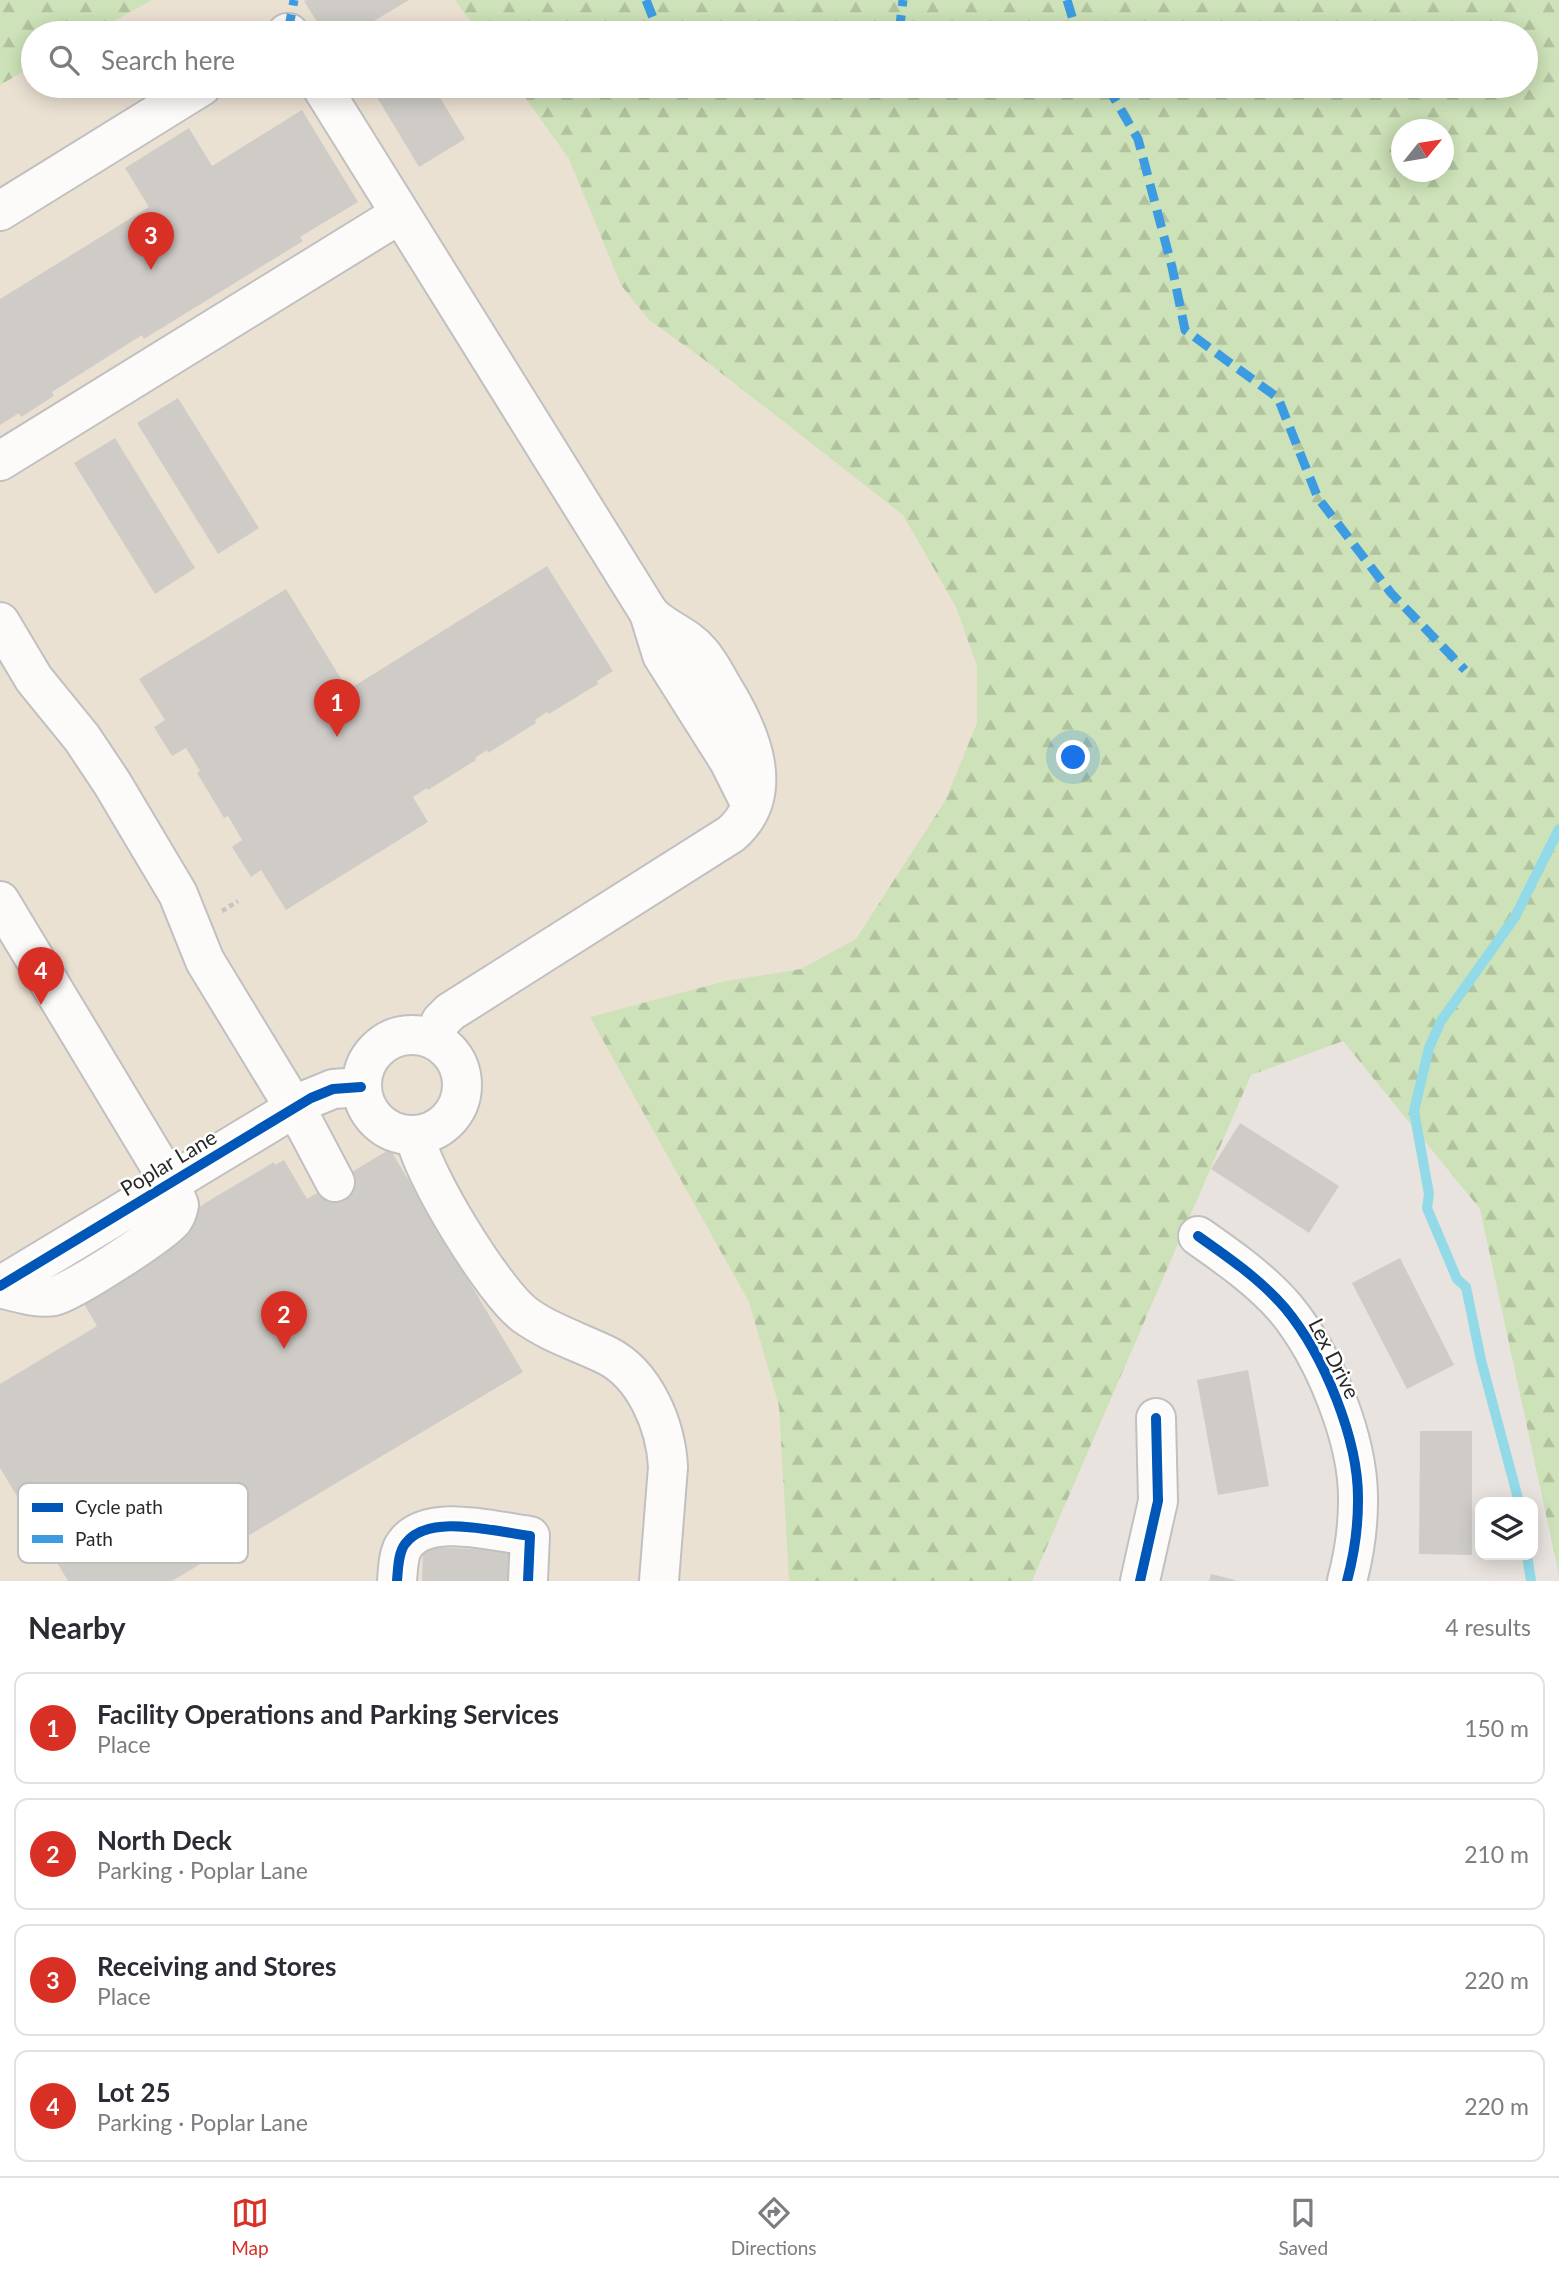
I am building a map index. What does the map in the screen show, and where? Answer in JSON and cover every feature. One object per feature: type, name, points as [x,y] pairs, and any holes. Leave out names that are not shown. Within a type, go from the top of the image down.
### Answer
[{"type":"street","points":[[0,211],[183,98]]},
{"type":"street","points":[[328,98],[649,613],[701,653],[738,711],[752,743],[756,771],[756,786],[751,805],[744,821],[731,834],[450,1012],[441,1021],[433,1039]]},
{"type":"street","points":[[0,461],[400,214]]},
{"type":"street","points":[[0,622],[34,679],[82,738],[112,783],[178,894],[205,961],[294,1107],[335,1182]]},
{"type":"street","points":[[0,901],[170,1183]]},
{"type":"street","points":[[418,1034],[433,1039],[445,1047],[454,1058],[460,1072],[460,1100],[453,1114],[443,1124],[415,1135],[402,1134],[378,1123],[363,1100],[361,1087],[368,1059],[378,1047],[390,1039],[418,1034]]},
{"type":"street","name":"Poplar Lane","points":[[0,1287],[294,1107],[323,1092],[361,1087]]},
{"type":"street","points":[[415,1135],[428,1172],[449,1210],[509,1299],[522,1313],[547,1329],[608,1356],[624,1368],[647,1397],[659,1421],[667,1450],[659,1581]]},
{"type":"street","name":"Lex Drive","points":[[1198,1236],[1234,1261],[1282,1306],[1302,1330],[1335,1394],[1350,1445],[1359,1499],[1355,1550],[1347,1581]]},
{"type":"street","points":[[1140,1581],[1158,1501],[1156,1418]]},
{"type":"street","points":[[397,1581],[401,1553],[408,1541],[429,1528],[455,1526],[530,1536],[528,1581]]},
{"type":"path","points":[[215,915],[237,901]]},
{"type":"shaded area","points":[[0,0],[585,0],[602,21],[21,21],[21,98],[662,98],[1251,1075],[1032,1581],[0,1581]]},
{"type":"green space","points":[[0,0],[152,0],[114,21],[21,21],[21,73],[0,85]]},
{"type":"green space","points":[[455,0],[1559,0],[1559,1575],[1480,1209],[1343,1041],[1251,1075],[1032,1581],[789,1581],[779,1406],[749,1302],[590,1017],[726,981],[801,969],[856,939],[945,801],[977,723],[977,666],[956,607],[903,515],[702,358],[649,320],[621,285],[569,159],[526,98],[1538,98],[1538,21],[470,21]]},
{"type":"building","points":[[409,0],[374,21],[316,21],[304,1]]},
{"type":"building","points":[[377,98],[440,98],[465,139],[419,167]]},
{"type":"building","points":[[302,110],[358,202],[300,237],[303,241],[144,339],[142,335],[52,392],[54,396],[21,417],[19,413],[0,425],[0,299],[149,207],[125,168],[189,128],[212,166]]},
{"type":"building","points":[[178,398],[259,528],[218,554],[137,423]]},
{"type":"building","points":[[115,438],[195,568],[155,594],[74,463]]},
{"type":"building","points":[[547,566],[613,671],[597,681],[598,684],[549,714],[547,712],[535,720],[536,723],[488,753],[487,750],[475,758],[476,760],[413,797],[428,822],[286,910],[261,870],[251,877],[232,847],[242,840],[228,816],[224,818],[197,773],[200,771],[186,748],[172,756],[154,727],[165,720],[139,679],[286,589],[351,695],[354,693],[351,688]]},
{"type":"building","points":[[1240,1123],[1339,1186],[1309,1233],[1211,1169]]},
{"type":"building","points":[[390,1149],[523,1372],[248,1536],[248,1483],[18,1483],[18,1498],[0,1468],[0,1384],[97,1326],[83,1302],[173,1226],[205,1203],[274,1162],[275,1165],[284,1160],[307,1199]]},
{"type":"building","points":[[1400,1258],[1454,1365],[1407,1389],[1352,1283]]},
{"type":"building","points":[[1248,1370],[1269,1486],[1218,1495],[1197,1380]]},
{"type":"building","points":[[1420,1431],[1472,1431],[1472,1555],[1419,1554]]},
{"type":"building","points":[[423,1547],[511,1550],[510,1581],[422,1581]]},
{"type":"building","points":[[57,1563],[202,1563],[172,1581],[68,1581]]},
{"type":"building","points":[[1211,1574],[1235,1580],[1235,1581],[1209,1581]]},
{"type":"waterway","points":[[1518,1497],[1481,1360],[1466,1287],[1457,1279],[1427,1208],[1429,1194],[1414,1111],[1429,1048],[1441,1021],[1515,917],[1559,829]]},
{"type":"waterway","points":[[1528,1560],[1531,1581]]},
{"type":"marked path","points":[[290,21],[294,0]]},
{"type":"marked path","points":[[646,0],[654,21]]},
{"type":"marked path","points":[[900,21],[903,0]]},
{"type":"marked path","points":[[1067,0],[1073,21]]},
{"type":"marked path","points":[[1114,98],[1138,139],[1172,267],[1185,330],[1278,398],[1318,498],[1391,593],[1465,670]]},
{"type":"cycle path","points":[[0,1286],[311,1098],[333,1089],[361,1087]]},
{"type":"cycle path","points":[[1198,1236],[1244,1269],[1276,1298],[1299,1327],[1326,1374],[1346,1426],[1357,1477],[1356,1532],[1347,1581]]},
{"type":"cycle path","points":[[1140,1581],[1158,1501],[1156,1418]]},
{"type":"cycle path","points":[[397,1581],[400,1557],[405,1544],[416,1534],[446,1526],[482,1528],[530,1536],[528,1581]]},
{"type":"place","name":"Receiving and Stores","points":[[151,270]]},
{"type":"place","name":"Facility Operations and Parking Services","points":[[337,737]]},
{"type":"place","name":"Lot 25","points":[[41,1005]]},
{"type":"place","name":"North Deck","points":[[284,1349]]}]
